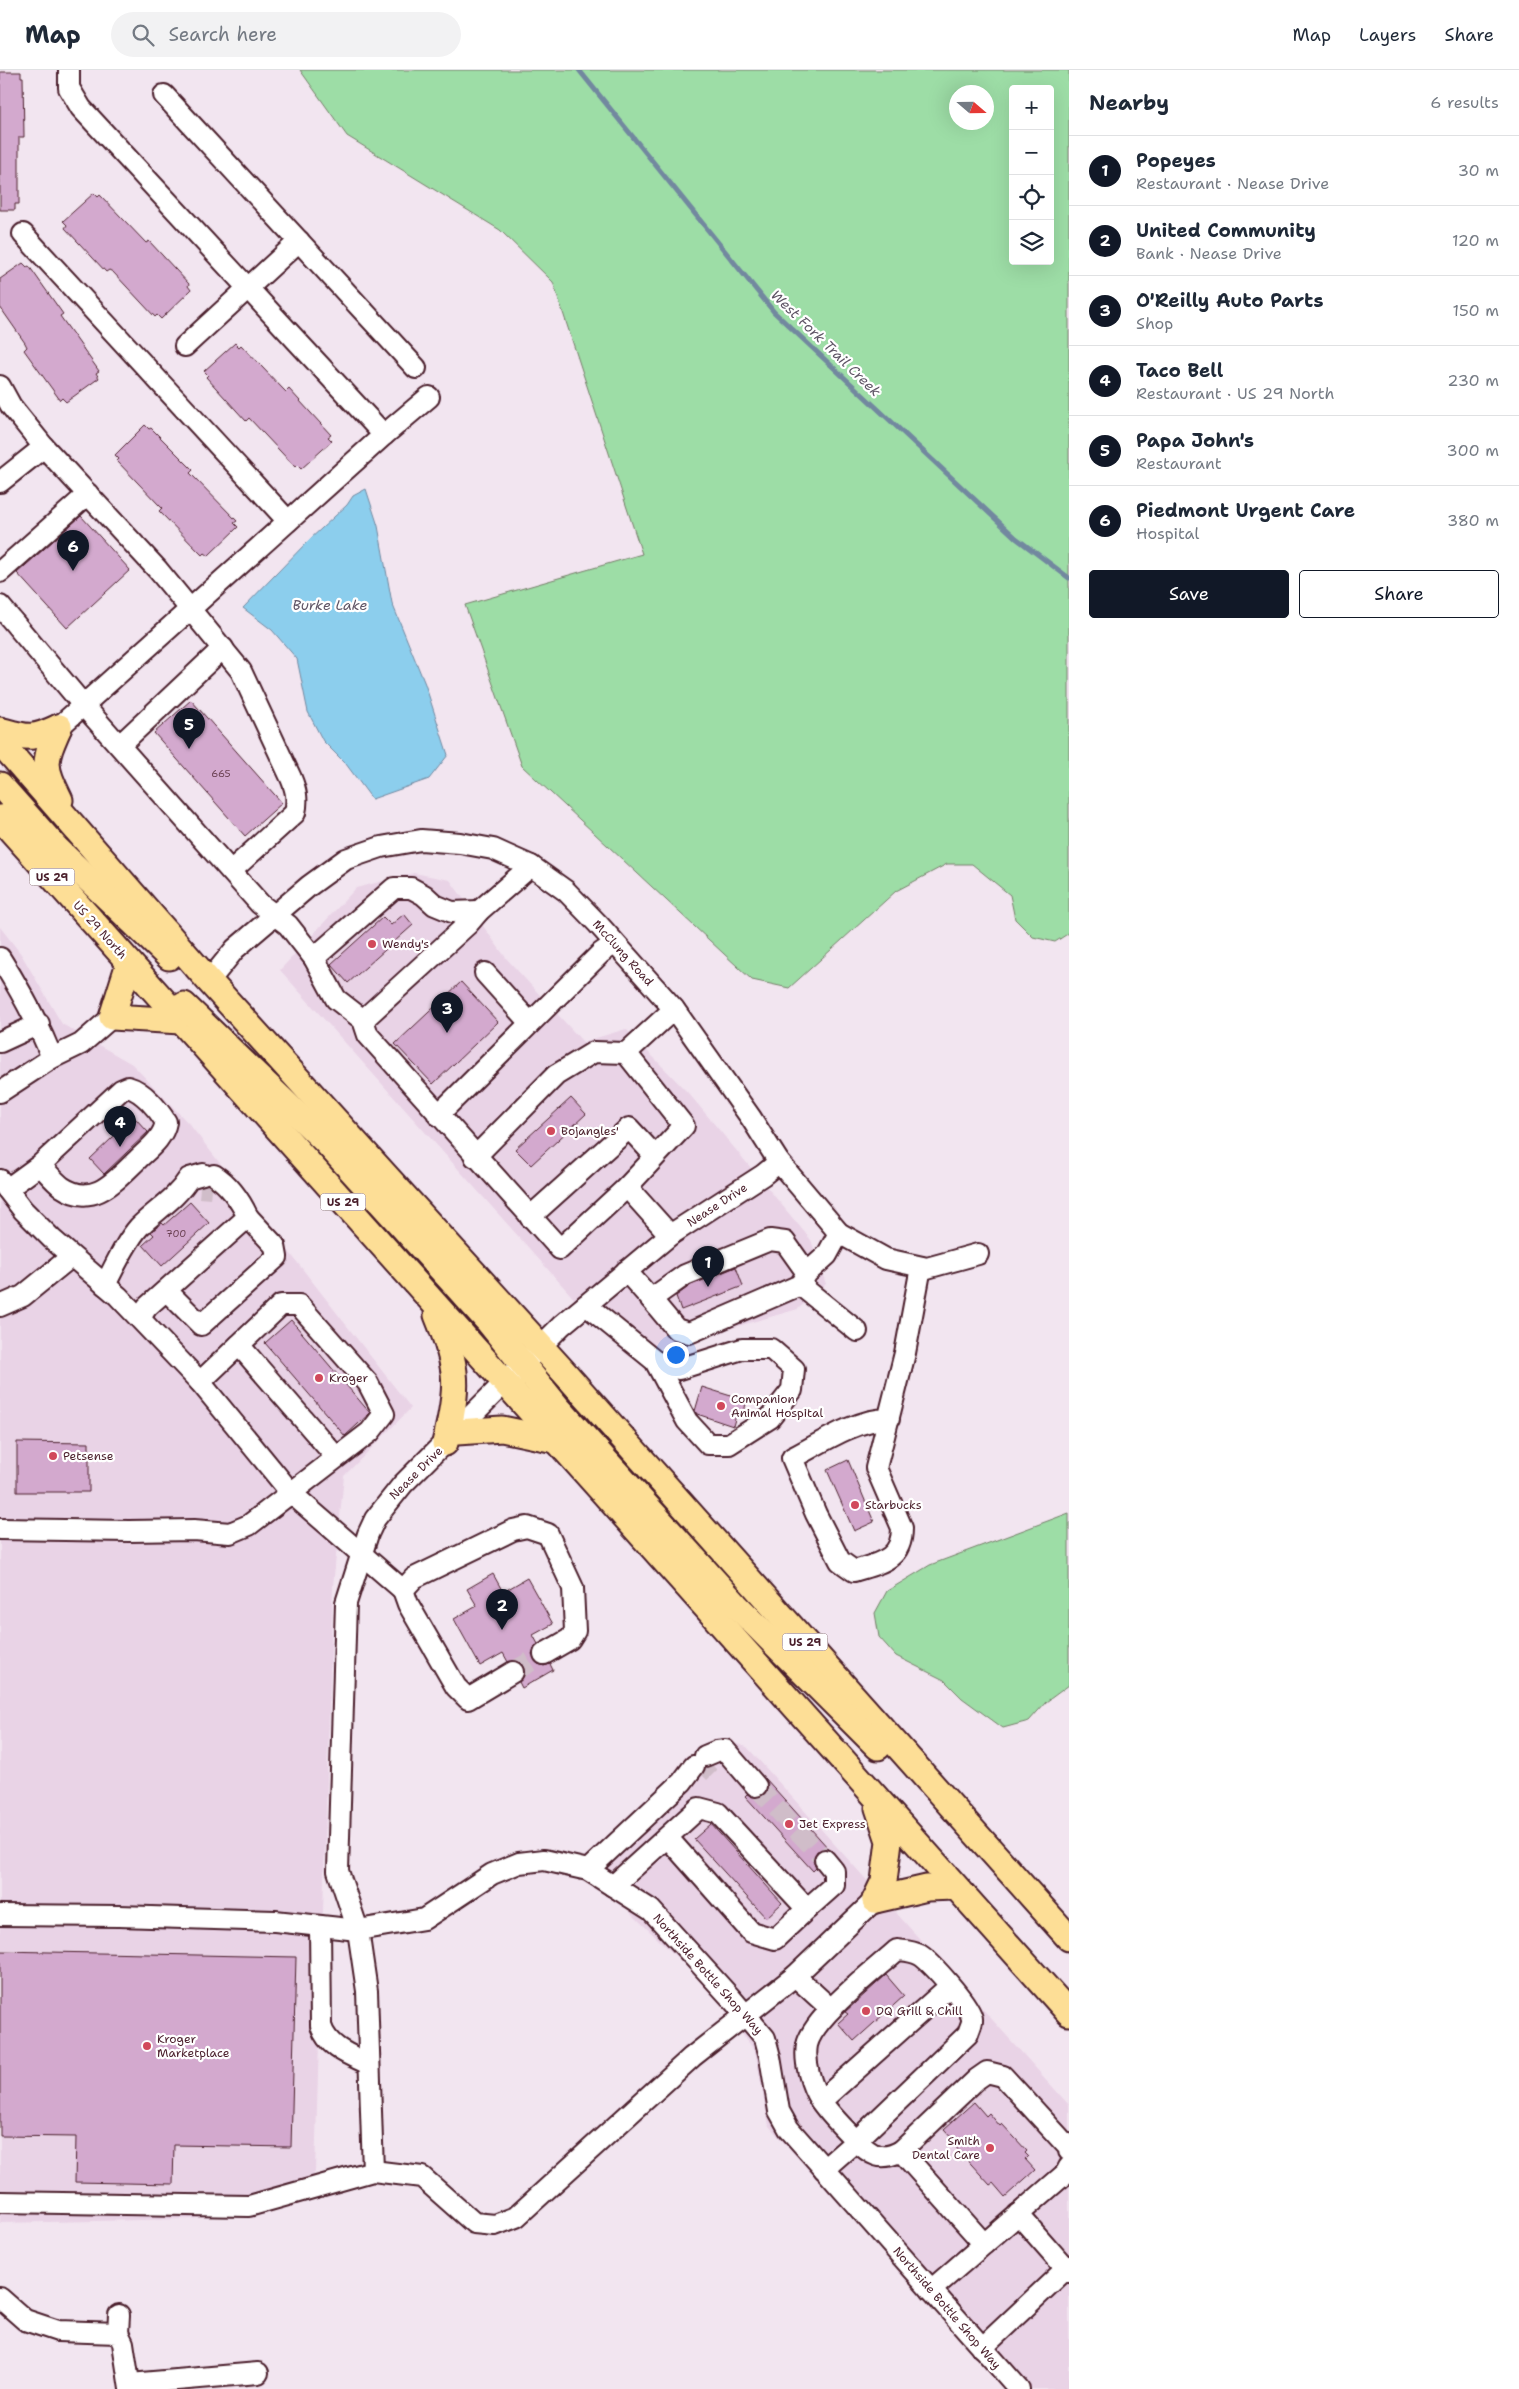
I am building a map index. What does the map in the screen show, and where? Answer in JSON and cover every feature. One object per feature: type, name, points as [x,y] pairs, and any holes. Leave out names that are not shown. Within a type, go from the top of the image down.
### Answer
[{"type":"main road","points":[[0,730],[25,738],[60,727]]},
{"type":"main road","points":[[60,727],[48,752],[47,774],[72,823]]},
{"type":"main road","name":"US 29","points":[[0,742],[209,981],[541,1347],[1069,1938]]},
{"type":"main road","points":[[0,785],[56,848],[179,967],[209,981]]},
{"type":"main road","name":"US 29 North","points":[[0,818],[180,1021]]},
{"type":"main road","points":[[129,963],[112,1017],[180,1021]]},
{"type":"main road","points":[[147,984],[189,1008],[333,1150],[487,1320],[559,1409],[749,1619],[903,1771],[952,1807]]},
{"type":"main road","name":"US 29","points":[[180,1021],[955,1887],[1064,2003]]},
{"type":"main road","points":[[430,1299],[443,1331],[456,1372],[451,1438],[502,1429],[555,1440]]},
{"type":"main road","points":[[875,1798],[889,1841],[884,1881],[875,1900]]},
{"type":"main road","points":[[875,1900],[927,1888],[955,1887]]},
{"type":"street","points":[[69,70],[69,88],[81,108],[384,435]]},
{"type":"street","points":[[164,95],[416,368]]},
{"type":"street","points":[[23,234],[288,521]]},
{"type":"street","points":[[185,346],[299,241]]},
{"type":"street","points":[[0,386],[11,406],[44,447],[191,609],[241,671],[297,792],[295,813],[231,871]]},
{"type":"street","points":[[60,727],[384,435],[429,397]]},
{"type":"street","points":[[0,482],[44,447]]},
{"type":"street","points":[[0,572],[88,494]]},
{"type":"street","points":[[0,606],[84,706],[260,904],[288,925],[314,958],[336,999],[363,1020],[368,1035],[475,1157],[560,1249],[627,1187],[684,1126],[626,1053]]},
{"type":"street","points":[[120,745],[223,648]]},
{"type":"street","name":"McClung Road","points":[[209,981],[235,949],[274,915],[346,859],[381,847],[421,840],[460,843],[493,849],[531,866],[566,891],[674,1009],[751,1118],[779,1162],[839,1233],[886,1259],[927,1268],[978,1254]]},
{"type":"street","points":[[363,1020],[441,949],[479,911],[531,866]]},
{"type":"street","points":[[314,958],[394,888],[411,888],[424,895],[435,905],[452,912],[479,911]]},
{"type":"street","points":[[435,905],[443,923],[444,938],[441,949]]},
{"type":"street","points":[[438,1115],[601,953],[614,944]]},
{"type":"street","points":[[0,958],[25,996],[39,1024],[52,1058]]},
{"type":"street","points":[[485,973],[530,1023]]},
{"type":"street","points":[[475,1157],[556,1075],[594,1052],[626,1053],[674,1009]]},
{"type":"street","points":[[0,1092],[52,1058],[81,1044],[112,1017]]},
{"type":"street","points":[[0,1042],[39,1024]]},
{"type":"street","points":[[40,1165],[62,1187],[72,1191],[82,1194],[107,1189],[161,1137],[166,1122],[161,1113],[136,1089],[128,1087],[121,1090],[40,1165],[3,1185],[22,1210],[71,1257],[105,1285],[140,1318],[200,1382],[291,1493],[403,1590],[408,1604],[456,1688],[468,1698],[514,1672]]},
{"type":"street","points":[[530,1217],[629,1128],[655,1156]]},
{"type":"street","name":"Nease Drive","points":[[373,2171],[367,1991],[358,1930],[338,1871],[346,1603],[375,1519],[388,1501],[506,1384],[523,1364],[586,1305],[670,1234],[763,1175],[779,1162]]},
{"type":"street","points":[[105,1285],[129,1241],[139,1228],[180,1193],[207,1182],[222,1180],[241,1201],[248,1217],[275,1246],[277,1257],[201,1324],[166,1290]]},
{"type":"street","points":[[627,1187],[670,1234]]},
{"type":"street","points":[[140,1318],[147,1307],[248,1217]]},
{"type":"street","points":[[626,1271],[676,1329],[689,1333],[804,1279],[827,1255],[839,1233]]},
{"type":"street","points":[[651,1299],[685,1275],[770,1240],[785,1242],[804,1279],[857,1331]]},
{"type":"street","points":[[0,1306],[22,1296],[71,1257]]},
{"type":"street","points":[[889,1419],[878,1419],[844,1431],[792,1458],[816,1514],[840,1561],[854,1571],[888,1558],[899,1550],[902,1538],[902,1528],[880,1482],[876,1468],[878,1454],[889,1419],[905,1353],[921,1267]]},
{"type":"street","points":[[0,1529],[194,1530],[230,1533],[249,1525],[370,1432],[384,1414],[368,1383],[299,1305],[281,1305],[200,1382]]},
{"type":"street","points":[[586,1305],[655,1361],[679,1369],[742,1349],[771,1349],[794,1369],[792,1390],[770,1418],[729,1444],[708,1444],[687,1421],[655,1361]]},
{"type":"street","points":[[239,1345],[336,1457]]},
{"type":"street","points":[[403,1590],[414,1578],[514,1530],[528,1527],[548,1534],[573,1588],[575,1631],[570,1639],[544,1654]]},
{"type":"street","points":[[588,1870],[682,1782],[705,1762],[725,1750],[756,1786]]},
{"type":"street","points":[[663,1800],[686,1821]]},
{"type":"street","points":[[613,1886],[699,1808],[718,1812],[807,1909]]},
{"type":"street","points":[[667,1837],[751,1932],[775,1939],[834,1885],[834,1871],[825,1860]]},
{"type":"street","name":"Northside Bottle Shop Way","points":[[0,1915],[119,1916],[275,1921],[358,1930],[424,1919],[492,1874],[519,1863],[544,1860],[588,1870],[651,1910],[746,2015],[765,2038],[779,2111],[789,2129],[1019,2389]]},
{"type":"street","points":[[0,2202],[249,2206],[373,2171],[422,2177],[474,2223],[495,2225],[516,2217],[692,2057],[795,1976],[875,1900]]},
{"type":"street","points":[[320,1926],[321,2026],[324,2037],[341,2051],[369,2064]]},
{"type":"street","points":[[824,2169],[856,2141],[968,2034],[973,2020],[950,1986],[922,1957],[910,1951],[897,1950],[831,2009],[816,2029],[808,2044],[808,2064],[813,2087],[821,2101],[856,2141],[872,2155],[889,2157],[900,2151],[976,2079],[987,2072],[1003,2076],[1069,2148],[1069,2151]]},
{"type":"street","points":[[795,1976],[831,2009]]},
{"type":"street","points":[[821,2101],[950,1986]]},
{"type":"street","points":[[900,2151],[984,2244]]},
{"type":"street","points":[[931,2290],[1066,2172],[1069,2167]]},
{"type":"street","points":[[982,2348],[1068,2269],[1018,2214]]},
{"type":"street","points":[[3,2308],[25,2320],[58,2331],[118,2324],[124,2343],[130,2387],[258,2372]]},
{"type":"shaded area","points":[[414,873],[450,880],[506,958],[583,1042],[626,1029],[690,1095],[811,1240],[826,1284],[798,1309],[630,1357],[612,1341],[280,970],[356,888]]},
{"type":"shaded area","points":[[0,927],[21,954],[62,1024],[132,1064],[190,1125],[411,1408],[344,1476],[333,1586],[315,2172],[299,2203],[190,2219],[0,2223]]},
{"type":"shaded area","points":[[719,1739],[747,1747],[1069,2105],[1069,2389],[1006,2389],[769,2126],[755,2051],[709,1988],[612,1895],[582,1879]]},
{"type":"green space","points":[[300,70],[1069,70],[1069,933],[1055,942],[1033,937],[1015,919],[1010,895],[972,864],[947,864],[896,891],[789,988],[752,980],[522,766],[465,605],[642,554],[553,282],[500,230],[347,136]]},
{"type":"green space","points":[[1069,1513],[1069,1685],[1046,1702],[1029,1721],[1003,1728],[962,1698],[944,1680],[896,1656],[879,1637],[875,1613],[887,1591],[930,1565]]},
{"type":"water","name":"Burke Lake","points":[[366,489],[378,526],[392,603],[425,684],[448,755],[429,779],[372,799],[346,764],[323,741],[308,712],[297,659],[272,630],[243,608],[309,540],[347,505],[353,496]]},
{"type":"building","points":[[0,72],[21,72],[21,77],[23,77],[24,137],[19,137],[19,204],[15,204],[15,210],[0,210]]},
{"type":"building","points":[[94,193],[98,197],[100,195],[146,243],[149,241],[189,284],[188,286],[191,290],[161,319],[157,315],[155,317],[113,272],[109,270],[106,272],[65,228],[67,225],[63,221]]},
{"type":"building","points":[[23,263],[27,267],[29,266],[63,314],[60,316],[99,371],[96,373],[99,378],[66,402],[62,398],[60,400],[24,350],[27,347],[25,343],[0,307],[0,279]]},
{"type":"building","points":[[235,343],[239,347],[241,345],[286,392],[289,389],[331,435],[328,437],[332,441],[301,469],[297,465],[295,467],[249,418],[246,421],[206,377],[208,375],[204,371]]},
{"type":"building","points":[[145,425],[149,429],[151,428],[193,470],[190,473],[237,521],[234,523],[238,527],[208,556],[204,553],[202,555],[159,511],[162,508],[117,461],[119,459],[115,455]]},
{"type":"building","points":[[81,516],[130,570],[67,628],[17,573]]},
{"type":"building","points":[[191,700],[282,803],[245,836],[154,733]]},
{"type":"building","name":"Wendy's","points":[[404,914],[413,925],[348,983],[331,964],[383,917],[391,925]]},
{"type":"building","points":[[461,982],[498,1022],[433,1084],[395,1044]]},
{"type":"building","name":"Bojangles'","points":[[571,1098],[586,1114],[531,1165],[515,1149]]},
{"type":"building","points":[[134,1117],[148,1132],[104,1174],[90,1159]]},
{"type":"building","points":[[190,1202],[209,1223],[162,1266],[143,1245],[154,1235],[151,1232],[162,1223],[164,1225]]},
{"type":"building","points":[[736,1267],[743,1286],[681,1310],[676,1296],[691,1285]]},
{"type":"building","name":"Kroger","points":[[291,1320],[370,1413],[345,1436],[265,1343]]},
{"type":"building","name":"Companion Animal Hospital","points":[[702,1387],[747,1401],[743,1414],[737,1412],[733,1426],[697,1414],[695,1411]]},
{"type":"building","name":"Petsense","points":[[17,1442],[89,1443],[89,1492],[17,1492]]},
{"type":"building","name":"Starbucks","points":[[848,1460],[874,1522],[854,1531],[827,1470]]},
{"type":"building","points":[[493,1574],[503,1592],[527,1578],[553,1624],[533,1635],[538,1644],[532,1654],[538,1664],[544,1666],[550,1664],[553,1670],[522,1688],[519,1682],[525,1672],[523,1666],[518,1661],[508,1662],[503,1653],[480,1666],[454,1619],[477,1606],[467,1589]]},
{"type":"building","name":"Jet Express","points":[[765,1778],[829,1849],[817,1851],[813,1861],[816,1868],[813,1871],[745,1796],[747,1794],[758,1798],[764,1795],[768,1784]]},
{"type":"building","points":[[711,1824],[782,1903],[766,1918],[694,1839]]},
{"type":"building","name":"Kroger Marketplace","points":[[0,1951],[296,1957],[291,2147],[174,2145],[173,2184],[75,2182],[76,2137],[0,2136]]},
{"type":"building","name":"DQ Grill & Chill","points":[[886,1975],[904,1996],[854,2041],[838,2023],[848,2014],[845,2012]]},
{"type":"building","name":"Smith Dental Care","points":[[974,2102],[986,2116],[989,2113],[1000,2126],[1002,2124],[1027,2151],[1025,2153],[1028,2156],[1025,2159],[1035,2170],[1005,2197],[993,2183],[990,2185],[953,2144],[956,2142],[944,2129]]},
{"type":"waterway","name":"West Fork Trail Creek","points":[[579,70],[774,312],[1016,538],[1069,578]]},
{"type":"tunnel","points":[[200,1188],[211,1189]]},
{"type":"tunnel","points":[[513,1672],[544,1654]]},
{"type":"tunnel","points":[[700,1773],[710,1763]]},
{"type":"tunnel","points":[[756,1786],[825,1860]]},
{"type":"place","name":"Piedmont Urgent Care","points":[[73,571]]},
{"type":"place","name":"Papa John's","points":[[189,749]]},
{"type":"place","name":"Wendy's","points":[[372,944]]},
{"type":"place","name":"O'Reilly Auto Parts","points":[[447,1033]]},
{"type":"place","name":"Bojangles'","points":[[551,1131]]},
{"type":"place","name":"Taco Bell","points":[[120,1147]]},
{"type":"place","name":"Popeyes","points":[[708,1287]]},
{"type":"place","name":"Kroger","points":[[319,1378]]},
{"type":"place","name":"Companion Animal Hospital","points":[[721,1406]]},
{"type":"place","name":"Petsense","points":[[53,1456]]},
{"type":"place","name":"Starbucks","points":[[855,1505]]},
{"type":"place","name":"United Community","points":[[502,1630]]},
{"type":"place","name":"Jet Express","points":[[789,1824]]},
{"type":"place","name":"DQ Grill & Chill","points":[[866,2011]]},
{"type":"place","name":"Kroger Marketplace","points":[[147,2046]]},
{"type":"place","name":"Smith Dental Care","points":[[990,2148]]}]
